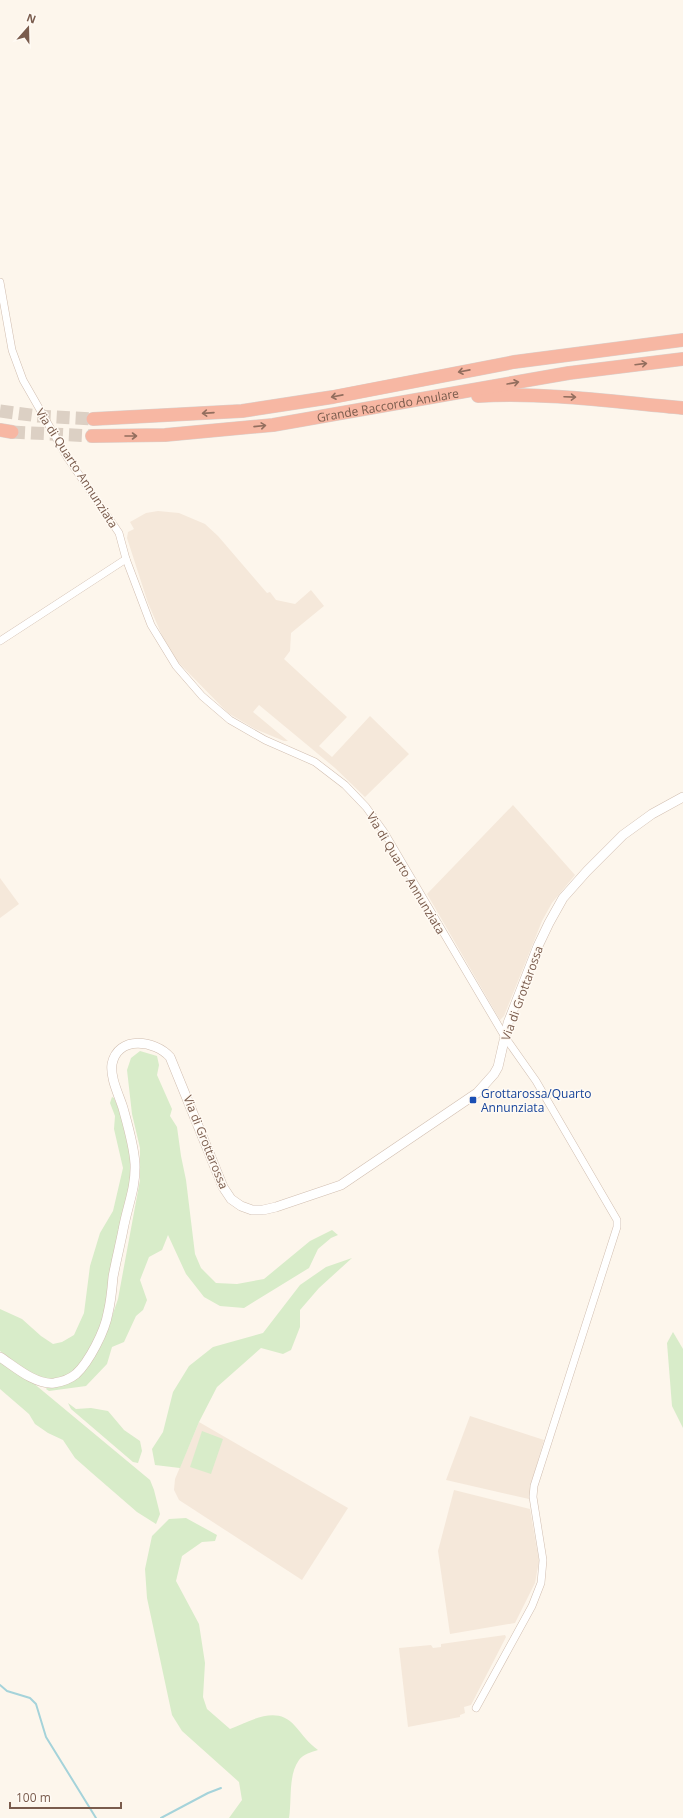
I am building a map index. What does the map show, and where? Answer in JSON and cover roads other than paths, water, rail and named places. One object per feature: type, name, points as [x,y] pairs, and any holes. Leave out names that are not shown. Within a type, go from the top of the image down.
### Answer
[{"type":"highway","points":[[514,362],[600,341],[683,331]]},
{"type":"highway","name":"Grande Raccordo Anulare","points":[[94,420],[242,411],[333,397],[514,362],[683,340]]},
{"type":"highway","name":"Grande Raccordo Anulare","points":[[92,436],[165,435],[272,425],[569,373],[683,359]]},
{"type":"highway","points":[[419,400],[498,395],[572,397],[683,408]]},
{"type":"street","name":"Via di Quarto Annunziata","points":[[0,282],[12,350],[23,380],[68,457],[119,533],[126,559],[151,625],[176,666],[202,696],[219,711],[242,728],[315,762],[345,786],[366,807],[384,832],[505,1037],[536,1081],[617,1220],[617,1227],[534,1486],[533,1498],[543,1560],[541,1583],[532,1606],[476,1708]]},
{"type":"street","points":[[0,641],[126,559]]},
{"type":"street","name":"Via di Grottarossa","points":[[0,1357],[38,1380],[52,1383],[60,1382],[75,1375],[84,1365],[102,1332],[108,1314],[124,1222],[134,1192],[135,1165],[130,1134],[113,1078],[112,1065],[116,1054],[120,1050],[131,1044],[143,1043],[164,1050],[175,1066],[222,1188],[231,1199],[241,1206],[252,1210],[263,1210],[341,1185],[477,1093],[494,1074],[498,1067],[508,1023],[538,946],[549,923],[564,898],[587,871],[623,835],[652,814],[683,797]]},
{"type":"waterway","points":[[0,1685],[7,1691],[30,1698],[36,1704],[46,1737],[96,1818]]},
{"type":"waterway","points":[[161,1818],[208,1793],[221,1788]]},
{"type":"tunnel","points":[[0,411],[38,416],[93,419]]},
{"type":"tunnel","points":[[12,432],[92,436]]},
{"type":"place","name":"Grottarossa/Quarto Annunziata","points":[[473,1100]]}]
